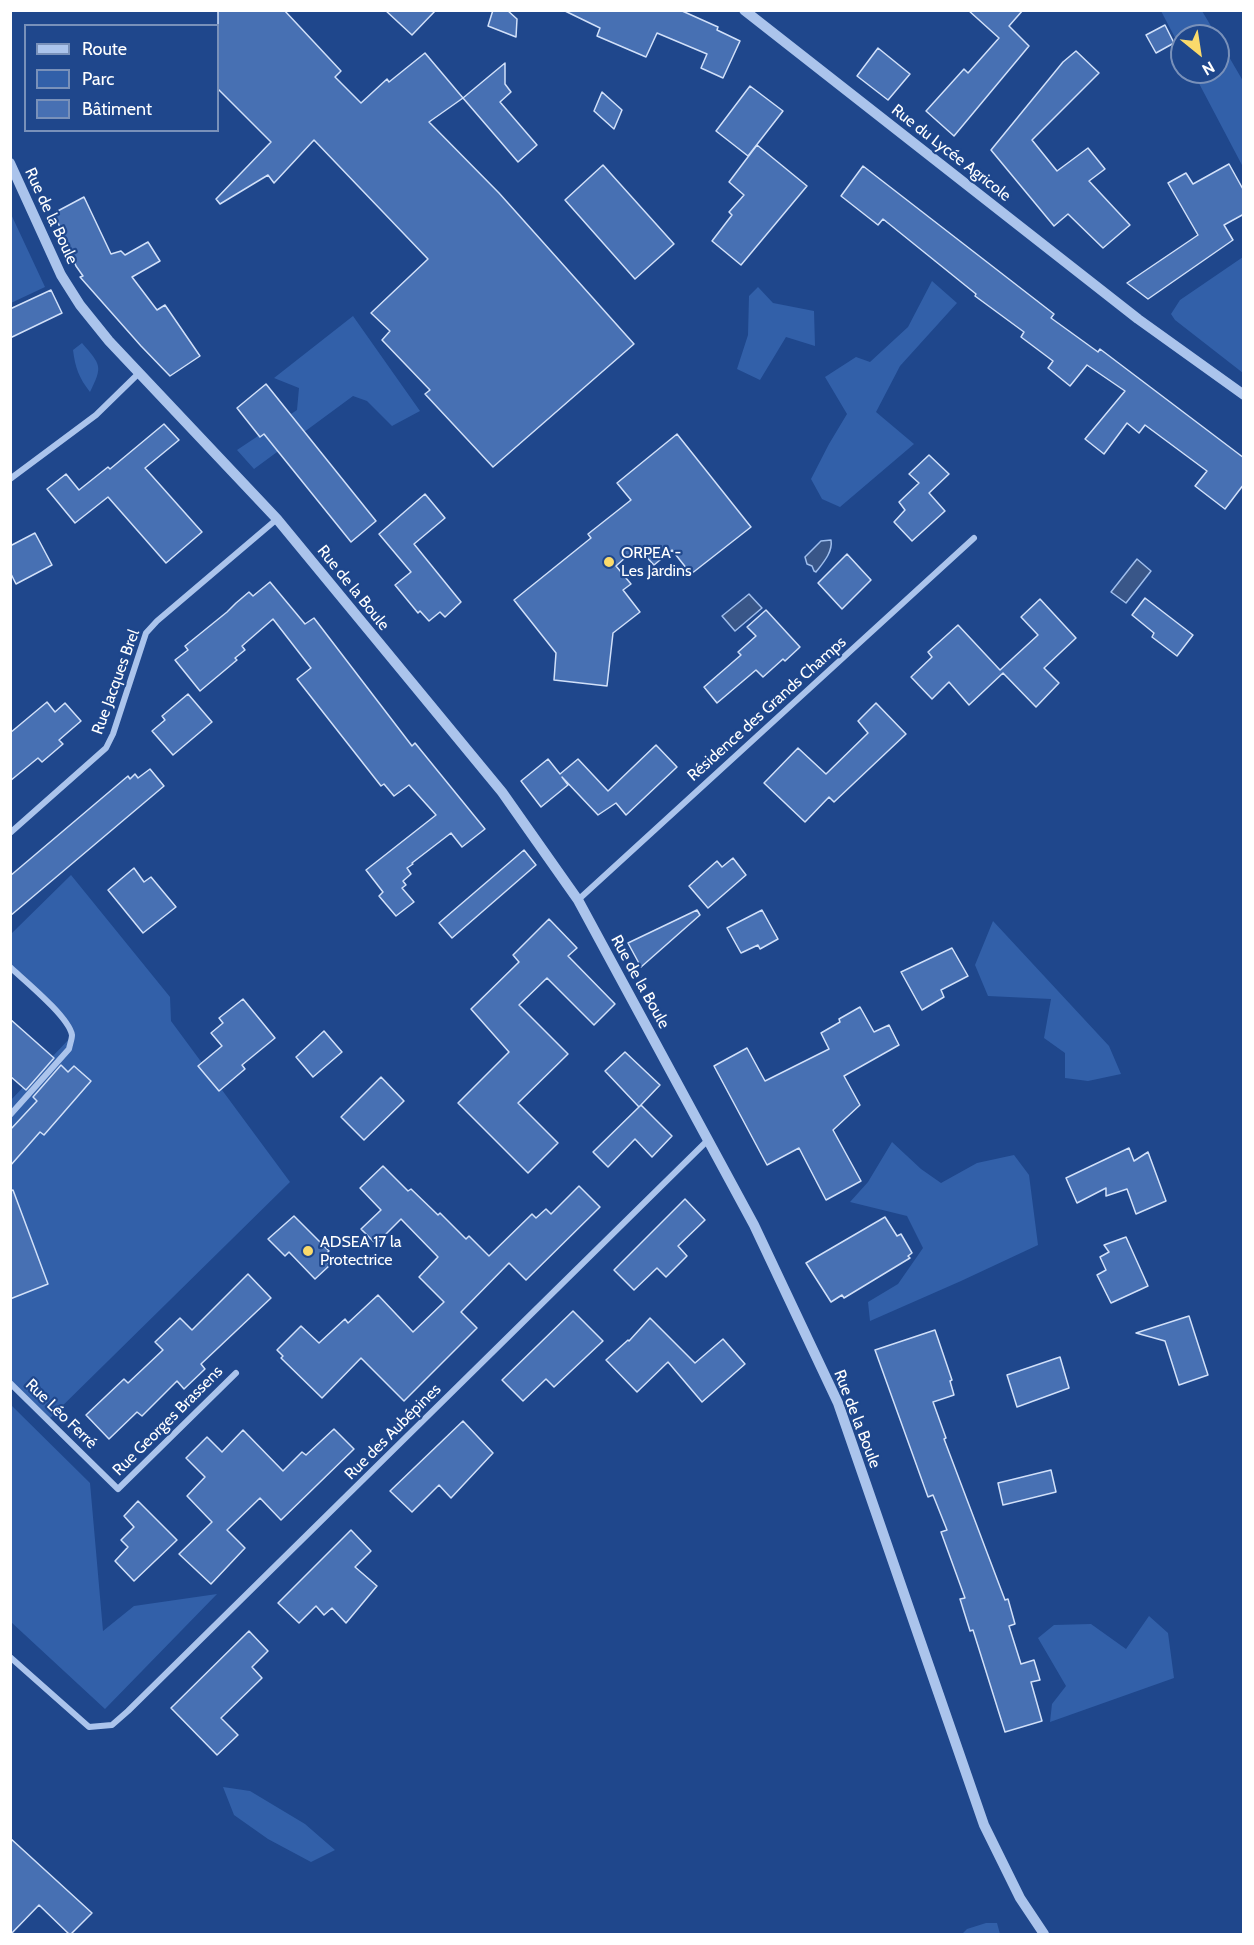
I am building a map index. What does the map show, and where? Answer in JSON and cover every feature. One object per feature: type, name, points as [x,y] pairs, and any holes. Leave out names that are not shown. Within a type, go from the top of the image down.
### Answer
[{"type":"street","name":"Rue du Lycée Agricole","points":[[744,10],[1138,319],[1244,395]]},
{"type":"street","name":"Rue de la Boule","points":[[10,164],[61,275],[80,305],[109,341],[277,519],[502,792],[578,900],[754,1225],[838,1403],[984,1825],[999,1861],[1044,1935]]},
{"type":"street","points":[[10,479],[96,415],[139,373]]},
{"type":"street","name":"Rue Jacques Brel","points":[[10,833],[105,748],[113,734],[146,633],[157,621],[277,519]]},
{"type":"street","name":"Résidence des Grands Champs","points":[[578,900],[974,538]]},
{"type":"street","points":[[10,967],[60,1014],[69,1026],[72,1036],[69,1049],[10,1115]]},
{"type":"street","name":"Rue des Aubépines","points":[[10,1657],[88,1727],[112,1725],[708,1140]]},
{"type":"street","name":"Rue Georges Brassens","points":[[118,1489],[236,1373]]},
{"type":"street","name":"Rue Léo Ferré","points":[[10,1383],[118,1489]]},
{"type":"green space","points":[[1161,11],[1202,11],[1210,24],[1170,24],[1170,28]]},
{"type":"green space","points":[[1230,59],[1243,81],[1243,167],[1199,84],[1230,84]]},
{"type":"green space","points":[[10,212],[45,287],[11,303],[10,303]]},
{"type":"green space","points":[[1243,257],[1243,373],[1175,320],[1171,314],[1180,300]]},
{"type":"green space","points":[[932,281],[957,303],[900,366],[876,412],[914,444],[840,507],[822,499],[811,479],[847,414],[825,377],[856,357],[870,362],[908,327]]},
{"type":"green space","points":[[758,287],[773,303],[814,311],[815,346],[786,337],[760,380],[737,369],[748,335],[749,296]]},
{"type":"green space","points":[[353,316],[420,411],[392,426],[367,401],[353,396],[254,469],[237,450],[297,410],[299,388],[274,378]]},
{"type":"green space","points":[[82,343],[98,366],[97,376],[90,392],[80,377],[73,350]]},
{"type":"green space","points":[[71,875],[170,997],[171,1021],[290,1182],[48,1420],[11,1383],[10,1101],[72,1036],[69,1026],[11,967],[11,934]]},
{"type":"green space","points":[[993,921],[1109,1046],[1121,1074],[1088,1081],[1065,1078],[1065,1053],[1044,1038],[1051,999],[988,996],[975,965]]},
{"type":"green space","points":[[892,1142],[921,1169],[941,1183],[977,1163],[1014,1155],[1029,1175],[1038,1245],[870,1321],[868,1302],[898,1284],[923,1248],[907,1216],[850,1202],[868,1182]]},
{"type":"green space","points":[[11,1405],[90,1483],[103,1631],[134,1606],[217,1594],[105,1709],[11,1622]]},
{"type":"green space","points":[[1149,1616],[1168,1633],[1174,1678],[1050,1722],[1052,1704],[1066,1686],[1038,1638],[1054,1625],[1091,1624],[1126,1649]]},
{"type":"green space","points":[[223,1787],[250,1791],[305,1824],[335,1850],[311,1862],[268,1839],[234,1815]]},
{"type":"green space","points":[[986,1923],[997,1923],[1000,1934],[962,1934],[967,1929]]},
{"type":"shaded area","points":[[831,540],[827,557],[816,572],[814,571],[812,566],[807,564],[805,557],[821,541]]},
{"type":"shaded area","points":[[1137,559],[1151,571],[1126,603],[1111,592]]},
{"type":"shaded area","points":[[749,594],[762,608],[735,631],[722,616]]},
{"type":"building","points":[[218,10],[284,10],[341,71],[335,77],[361,103],[387,79],[389,82],[425,53],[463,98],[429,122],[499,193],[634,344],[493,467],[425,394],[430,390],[382,340],[390,331],[371,313],[428,259],[314,140],[274,183],[268,175],[220,204],[216,199],[271,142],[219,90]]},
{"type":"building","points":[[385,10],[436,10],[412,35]]},
{"type":"building","points":[[493,10],[507,10],[517,19],[516,37],[488,26]]},
{"type":"building","points":[[563,10],[680,10],[718,27],[717,30],[740,41],[723,78],[701,68],[707,54],[657,33],[646,57],[597,36],[600,28]]},
{"type":"building","points":[[968,10],[1023,10],[1009,26],[1029,46],[954,136],[926,111],[964,69],[968,73],[999,38]]},
{"type":"building","points":[[1165,25],[1170,35],[1170,45],[1156,53],[1146,35]]},
{"type":"building","points":[[878,48],[910,74],[888,100],[857,76]]},
{"type":"building","points":[[1076,51],[1099,73],[1032,140],[1057,171],[1088,148],[1105,169],[1089,181],[1130,225],[1103,248],[1068,214],[1054,226],[991,150],[1063,62]]},
{"type":"building","points":[[505,63],[505,84],[511,92],[500,102],[537,145],[518,162],[463,98]]},
{"type":"building","points":[[750,86],[783,111],[748,156],[716,131]]},
{"type":"building","points":[[602,92],[622,110],[614,129],[594,111]]},
{"type":"building","points":[[757,145],[807,186],[741,265],[712,241],[732,215],[729,212],[744,195],[729,182]]},
{"type":"building","points":[[1229,164],[1244,191],[1244,214],[1224,225],[1233,240],[1148,299],[1127,283],[1198,235],[1168,183],[1186,173],[1193,184]]},
{"type":"building","points":[[603,165],[674,244],[635,279],[565,200]]},
{"type":"building","points":[[863,166],[1054,314],[1051,318],[1098,352],[1100,349],[1244,458],[1244,484],[1225,509],[1195,486],[1207,471],[1145,425],[1139,433],[1127,423],[1104,454],[1085,439],[1125,391],[1087,365],[1070,386],[1048,368],[1053,361],[1021,337],[1024,332],[975,296],[976,294],[883,219],[878,225],[841,196]]},
{"type":"building","points":[[84,197],[111,254],[121,251],[125,255],[148,242],[160,261],[132,277],[157,310],[165,305],[200,356],[170,376],[80,277],[83,276],[76,266],[54,213]]},
{"type":"building","points":[[51,290],[62,313],[10,338],[10,309]]},
{"type":"building","points":[[266,384],[376,521],[351,542],[264,434],[260,437],[237,408]]},
{"type":"building","points":[[164,424],[179,440],[145,468],[202,532],[166,563],[108,497],[75,523],[47,489],[66,474],[79,490],[108,467],[110,469]]},
{"type":"building","name":"ORPEA - Les Jardins","points":[[677,434],[751,527],[691,574],[672,550],[654,565],[637,547],[616,566],[631,584],[623,590],[640,612],[613,633],[607,686],[554,680],[556,653],[514,600],[591,538],[588,534],[631,500],[617,483]]},
{"type":"building","points":[[929,455],[949,474],[929,493],[945,511],[912,541],[894,522],[905,510],[899,502],[919,483],[909,474]]},
{"type":"building","points":[[425,494],[445,518],[414,544],[461,602],[445,617],[440,612],[429,621],[420,611],[418,613],[395,585],[411,572],[379,534]]},
{"type":"building","points":[[35,533],[52,565],[16,584],[10,572],[10,546]]},
{"type":"building","points":[[847,554],[871,580],[842,609],[818,583]]},
{"type":"building","points":[[270,582],[305,624],[314,618],[412,746],[415,743],[485,829],[462,847],[451,833],[412,863],[407,868],[411,874],[403,881],[406,885],[402,888],[414,902],[396,916],[379,896],[383,892],[366,870],[436,815],[409,785],[394,796],[384,784],[381,786],[297,679],[311,668],[273,619],[242,646],[245,650],[235,658],[237,660],[200,691],[175,660],[188,650],[185,646],[249,592],[253,596]]},
{"type":"building","points":[[1145,598],[1193,635],[1177,656],[1152,637],[1154,633],[1132,615]]},
{"type":"building","points":[[1040,599],[1076,638],[1044,668],[1059,683],[1036,707],[1003,673],[969,705],[949,682],[932,699],[911,677],[932,657],[928,652],[958,625],[1000,670],[1038,635],[1021,617]]},
{"type":"building","points":[[766,610],[800,647],[763,677],[756,670],[717,703],[704,687],[741,655],[738,652],[756,636],[747,627]]},
{"type":"building","points":[[188,694],[212,722],[173,755],[152,731],[165,720],[162,716]]},
{"type":"building","points":[[47,702],[55,712],[65,703],[81,721],[59,740],[63,744],[42,762],[38,758],[10,781],[10,733]]},
{"type":"building","points":[[876,703],[906,734],[834,802],[829,797],[805,822],[764,783],[798,748],[826,774],[868,733],[858,721]]},
{"type":"building","points":[[656,745],[677,767],[626,815],[616,803],[598,815],[562,777],[568,785],[541,807],[521,781],[548,759],[560,774],[578,759],[608,791]]},
{"type":"building","points":[[150,769],[164,786],[10,916],[10,876],[128,776],[130,779],[135,774],[138,778]]},
{"type":"building","points":[[524,850],[536,865],[452,938],[439,923]]},
{"type":"building","points":[[733,858],[746,875],[708,908],[689,886],[717,861],[722,867]]},
{"type":"building","points":[[134,868],[144,882],[151,877],[176,907],[143,933],[108,890]]},
{"type":"building","points":[[697,910],[700,915],[641,967],[628,943]]},
{"type":"building","points":[[762,910],[778,939],[760,949],[758,945],[741,953],[727,928]]},
{"type":"building","points":[[549,919],[577,948],[568,956],[615,1004],[594,1025],[547,978],[519,1005],[568,1054],[518,1103],[558,1143],[528,1173],[458,1103],[509,1052],[471,1009],[519,962],[513,955]]},
{"type":"building","points":[[952,948],[968,976],[941,990],[944,997],[922,1010],[901,972]]},
{"type":"building","points":[[243,999],[275,1038],[242,1065],[245,1069],[219,1091],[198,1066],[222,1046],[211,1033],[223,1023],[219,1018]]},
{"type":"building","points":[[860,1007],[874,1032],[889,1025],[899,1045],[844,1076],[860,1105],[833,1130],[861,1181],[826,1200],[799,1148],[767,1165],[714,1066],[747,1048],[765,1081],[829,1049],[821,1033]]},
{"type":"building","points":[[10,1019],[54,1058],[26,1090],[10,1076]]},
{"type":"building","points":[[324,1031],[342,1052],[313,1077],[296,1057]]},
{"type":"building","points":[[625,1052],[660,1085],[639,1107],[605,1071]]},
{"type":"building","points":[[61,1065],[68,1072],[74,1066],[91,1081],[44,1135],[40,1132],[10,1166],[10,1130],[37,1101],[33,1097]]},
{"type":"building","points":[[381,1077],[404,1101],[364,1140],[341,1117]]},
{"type":"building","points":[[641,1105],[672,1136],[652,1157],[635,1139],[608,1167],[593,1152]]},
{"type":"building","points":[[1129,1148],[1134,1161],[1148,1152],[1166,1201],[1136,1214],[1127,1189],[1106,1196],[1106,1188],[1077,1203],[1066,1178]]},
{"type":"building","points":[[383,1166],[408,1191],[411,1189],[466,1239],[469,1236],[489,1256],[532,1214],[536,1218],[546,1209],[551,1214],[579,1186],[600,1207],[526,1280],[509,1263],[461,1312],[477,1328],[404,1401],[361,1358],[322,1398],[281,1358],[283,1356],[277,1350],[301,1326],[319,1343],[345,1319],[348,1323],[378,1295],[413,1332],[444,1302],[419,1277],[438,1257],[401,1219],[376,1244],[361,1229],[381,1210],[360,1188]]},
{"type":"building","points":[[13,1190],[48,1284],[10,1299],[10,1191]]},
{"type":"building","points":[[685,1199],[705,1220],[678,1246],[687,1256],[666,1277],[657,1268],[634,1290],[614,1270]]},
{"type":"building","name":"ADSEA 17 la Protectrice","points":[[294,1216],[329,1251],[322,1257],[330,1265],[315,1279],[289,1252],[285,1256],[268,1239]]},
{"type":"building","points":[[885,1217],[897,1236],[901,1234],[912,1253],[908,1256],[910,1258],[844,1298],[842,1295],[831,1302],[806,1263]]},
{"type":"building","points":[[1126,1237],[1148,1286],[1111,1303],[1097,1275],[1106,1270],[1100,1257],[1109,1252],[1104,1245]]},
{"type":"building","points":[[248,1274],[271,1298],[201,1364],[205,1369],[184,1389],[177,1381],[142,1416],[137,1412],[109,1439],[86,1415],[124,1379],[128,1383],[163,1350],[155,1342],[180,1318],[192,1330]]},
{"type":"building","points":[[573,1311],[603,1341],[554,1387],[546,1379],[523,1401],[502,1380]]},
{"type":"building","points":[[1189,1316],[1208,1375],[1179,1385],[1165,1341],[1136,1333]]},
{"type":"building","points":[[650,1318],[695,1363],[723,1339],[745,1364],[702,1402],[668,1362],[637,1392],[606,1360],[629,1341]]},
{"type":"building","points":[[935,1330],[952,1380],[950,1381],[954,1395],[933,1402],[946,1438],[944,1439],[1005,1600],[1008,1599],[1015,1624],[1009,1626],[1021,1664],[1034,1660],[1040,1680],[1031,1682],[1042,1721],[1005,1732],[973,1630],[970,1631],[960,1599],[965,1598],[941,1532],[947,1530],[933,1495],[928,1497],[875,1350]]},
{"type":"building","points":[[1060,1357],[1069,1388],[1017,1407],[1007,1375]]},
{"type":"building","points":[[463,1421],[493,1453],[451,1498],[439,1485],[412,1512],[390,1491]]},
{"type":"building","points":[[334,1429],[354,1449],[281,1520],[260,1498],[227,1530],[245,1548],[211,1584],[179,1554],[212,1522],[187,1496],[205,1477],[186,1458],[207,1437],[222,1452],[243,1430],[283,1471],[302,1452],[306,1455]]},
{"type":"building","points":[[1051,1470],[1056,1492],[1003,1505],[998,1483]]},
{"type":"building","points":[[138,1501],[177,1540],[134,1581],[115,1561],[128,1547],[121,1540],[134,1527],[124,1516]]},
{"type":"building","points":[[351,1530],[371,1551],[355,1567],[377,1586],[346,1623],[332,1608],[324,1615],[316,1606],[299,1623],[278,1603]]},
{"type":"building","points":[[249,1631],[268,1651],[252,1667],[262,1678],[221,1718],[238,1735],[217,1755],[171,1708]]},
{"type":"building","points":[[10,1838],[92,1913],[70,1935],[39,1905],[10,1935]]},
{"type":"place","name":"ORPEA - Les Jardins","points":[[609,562]]},
{"type":"place","name":"ADSEA 17 la Protectrice","points":[[308,1251]]}]
